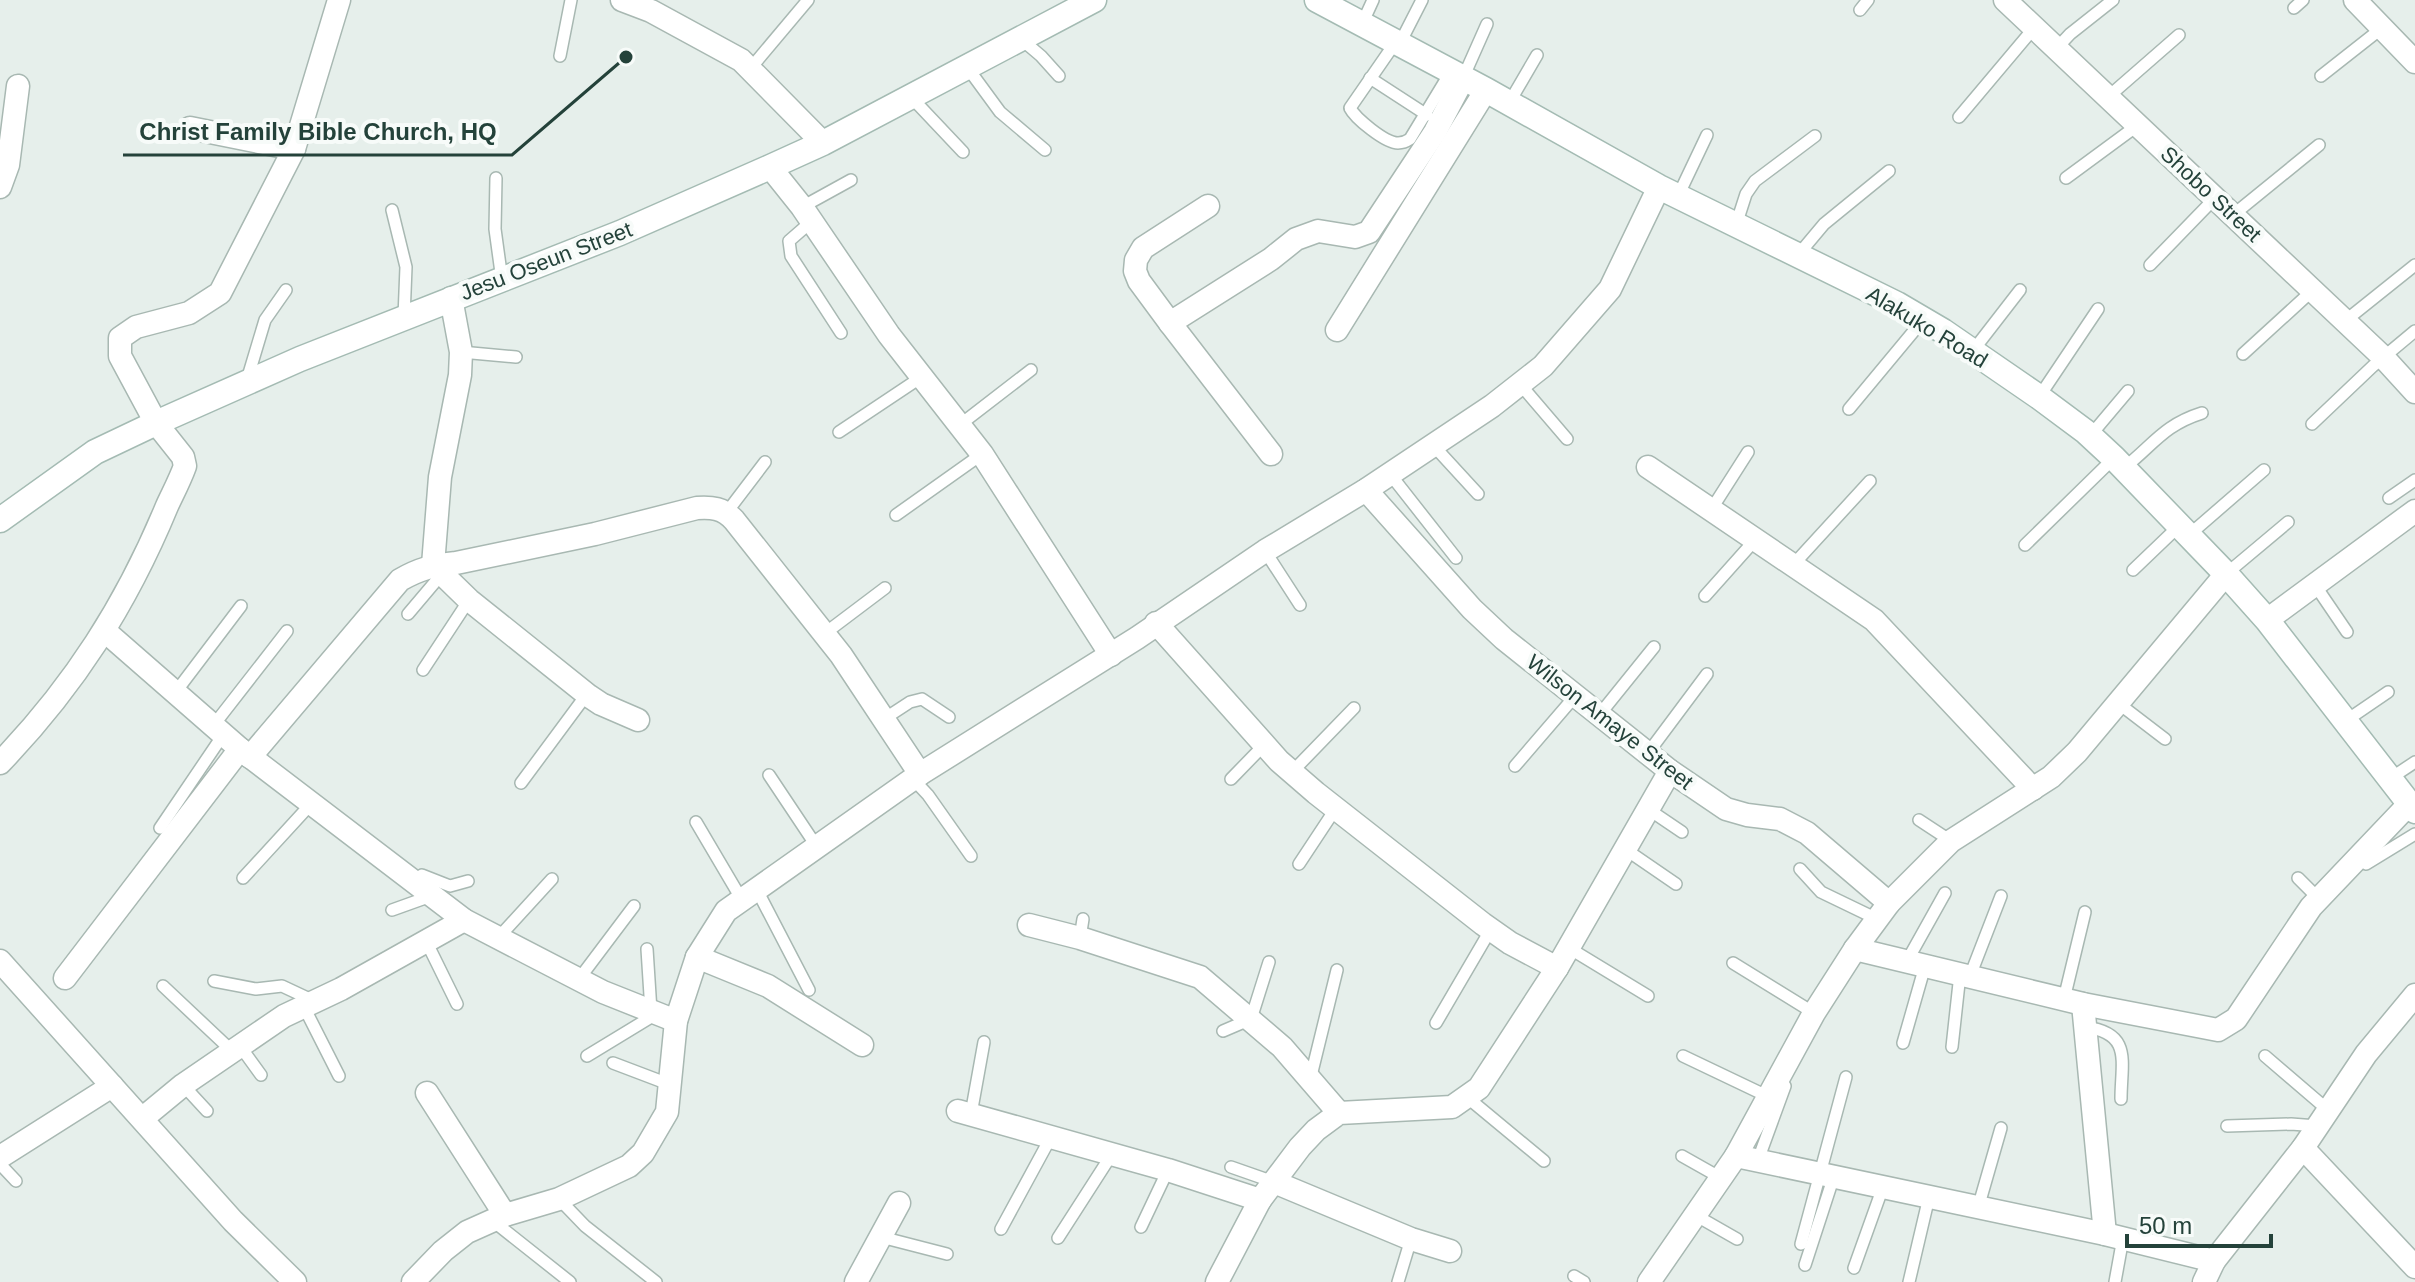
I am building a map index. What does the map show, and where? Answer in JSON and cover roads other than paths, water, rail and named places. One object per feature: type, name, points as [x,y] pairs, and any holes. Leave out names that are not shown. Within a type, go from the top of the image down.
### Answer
[{"type":"main road","name":"Jesu Oseun Street","points":[[0,520],[95,452],[156,423],[770,167],[823,143],[1094,0]]},
{"type":"main road","name":"Alakuko Road","points":[[1317,0],[1668,192],[1923,319],[2039,397],[2119,463],[2226,574],[2347,720],[2412,807]]},
{"type":"street","points":[[0,763],[36,725],[106,632],[147,554],[185,466],[183,457],[156,423],[120,356],[120,338],[136,327],[189,313],[220,293],[294,149],[339,0]]},
{"type":"street","name":"Shobo Street","points":[[2005,0],[2313,290],[2415,392]]},
{"type":"street","points":[[2355,0],[2415,62]]},
{"type":"street","points":[[628,1],[699,35],[741,60],[823,143]]},
{"type":"street","points":[[1170,323],[1271,259],[1296,239],[1318,231],[1355,237],[1369,232],[1435,132],[1457,76]]},
{"type":"street","points":[[0,187],[8,165],[18,86]]},
{"type":"street","points":[[1337,330],[1486,90]]},
{"type":"street","points":[[190,128],[294,149]]},
{"type":"street","points":[[770,167],[807,214],[889,335],[982,454],[1111,655]]},
{"type":"street","points":[[413,1282],[467,1232],[559,1199],[629,1166],[643,1153],[667,1112],[671,1086],[661,1015],[726,911],[917,777],[1111,655],[1265,551],[1366,490],[1520,384],[1543,366],[1610,289],[1668,192]]},
{"type":"street","points":[[1208,206],[1143,248],[1136,260],[1135,271],[1170,323],[1271,454]]},
{"type":"street","points":[[451,298],[461,352],[460,375],[440,477],[437,570],[469,600],[589,696],[638,720]]},
{"type":"street","points":[[1648,467],[1874,620],[2033,789]]},
{"type":"street","name":"Wilson Amaye Street","points":[[1366,490],[1472,609],[1504,639],[1670,771],[1726,809],[1780,819],[1807,833],[1883,911]]},
{"type":"street","points":[[65,978],[231,742],[400,580],[456,563],[697,508],[712,507],[727,512],[824,634],[884,719],[917,777]]},
{"type":"street","points":[[2267,620],[2415,511]]},
{"type":"street","points":[[1649,1282],[1721,1178],[1747,1158],[1769,1097],[1814,1013],[1883,911],[1951,841],[2051,777],[2077,752],[2226,574]]},
{"type":"street","points":[[1156,623],[1292,772],[1491,929],[1557,968]]},
{"type":"street","points":[[106,632],[231,742],[464,920],[579,979],[661,1015]]},
{"type":"street","points":[[1217,1282],[1267,1191],[1316,1130],[1339,1113],[1452,1107],[1479,1088],[1557,968],[1670,771]]},
{"type":"street","points":[[1855,949],[2211,1031],[2224,1028],[2236,1019],[2319,899],[2412,807]]},
{"type":"street","points":[[143,1118],[183,1085],[284,1016],[464,920]]},
{"type":"street","points":[[1029,925],[1082,928],[1200,977],[1282,1047],[1339,1113]]},
{"type":"street","points":[[697,957],[768,986],[862,1045]]},
{"type":"street","points":[[0,961],[233,1221],[295,1282]]},
{"type":"street","points":[[2204,1282],[2214,1261],[2303,1148],[2366,1054],[2415,995]]},
{"type":"street","points":[[2074,1001],[2085,1027],[2114,1236]]},
{"type":"street","points":[[0,1157],[112,1086]]},
{"type":"street","points":[[427,1093],[499,1218]]},
{"type":"street","points":[[965,1112],[1168,1170],[1267,1191],[1450,1251]]},
{"type":"street","points":[[2303,1148],[2415,1267]]},
{"type":"street","points":[[1747,1158],[2114,1236],[2214,1261]]},
{"type":"street","points":[[856,1282],[899,1203]]},
{"type":"lane","points":[[560,56],[571,0]]},
{"type":"lane","points":[[750,69],[808,0]]},
{"type":"lane","points":[[1362,25],[1373,0]]},
{"type":"lane","points":[[1422,0],[1397,44],[1350,108],[1360,121],[1391,142],[1410,139],[1457,76],[1487,24]]},
{"type":"lane","points":[[1860,10],[1868,0]]},
{"type":"lane","points":[[2056,49],[2113,0]]},
{"type":"lane","points":[[1959,117],[2034,28]]},
{"type":"lane","points":[[2321,76],[2382,28]]},
{"type":"lane","points":[[2108,97],[2179,35]]},
{"type":"lane","points":[[1021,39],[1059,76]]},
{"type":"lane","points":[[1509,103],[1537,55]]},
{"type":"lane","points":[[967,67],[1000,112],[1045,150]]},
{"type":"lane","points":[[1370,78],[1427,115]]},
{"type":"lane","points":[[911,97],[963,152]]},
{"type":"lane","points":[[2066,178],[2138,125]]},
{"type":"lane","points":[[1668,192],[1707,135]]},
{"type":"lane","points":[[1736,225],[1746,194],[1755,181],[1815,136]]},
{"type":"lane","points":[[2233,215],[2319,145]]},
{"type":"lane","points":[[1798,255],[1824,224],[1889,171]]},
{"type":"lane","points":[[496,178],[495,229],[502,280]]},
{"type":"lane","points":[[841,333],[791,256],[788,246],[807,214],[851,180]]},
{"type":"lane","points":[[2150,265],[2215,198]]},
{"type":"lane","points":[[392,210],[406,267],[404,317]]},
{"type":"lane","points":[[2345,321],[2415,265]]},
{"type":"lane","points":[[246,383],[265,320],[286,290]]},
{"type":"lane","points":[[1972,352],[2020,290]]},
{"type":"lane","points":[[2243,354],[2313,290]]},
{"type":"lane","points":[[2039,397],[2098,309]]},
{"type":"lane","points":[[1849,409],[1923,319]]},
{"type":"lane","points":[[2312,424],[2415,331]]},
{"type":"lane","points":[[461,352],[516,357]]},
{"type":"lane","points":[[961,424],[1031,370]]},
{"type":"lane","points":[[839,432],[917,380],[924,380]]},
{"type":"lane","points":[[1520,384],[1567,439]]},
{"type":"lane","points":[[2090,436],[2128,391]]},
{"type":"lane","points":[[2025,545],[2119,463],[2165,430],[2202,413]]},
{"type":"lane","points":[[1433,445],[1478,494]]},
{"type":"lane","points":[[1711,510],[1748,452]]},
{"type":"lane","points":[[896,515],[982,454]]},
{"type":"lane","points":[[727,512],[765,462]]},
{"type":"lane","points":[[2133,570],[2264,470]]},
{"type":"lane","points":[[1390,474],[1456,558]]},
{"type":"lane","points":[[2389,498],[2415,480]]},
{"type":"lane","points":[[1793,565],[1870,481]]},
{"type":"lane","points":[[2226,574],[2288,522]]},
{"type":"lane","points":[[1705,596],[1755,540]]},
{"type":"lane","points":[[1265,551],[1300,605]]},
{"type":"lane","points":[[408,614],[437,570]]},
{"type":"lane","points":[[2315,585],[2347,632]]},
{"type":"lane","points":[[824,634],[885,588]]},
{"type":"lane","points":[[423,670],[469,600]]},
{"type":"lane","points":[[175,693],[241,606]]},
{"type":"lane","points":[[160,828],[231,742],[287,631]]},
{"type":"lane","points":[[1600,714],[1654,647]]},
{"type":"lane","points":[[1648,753],[1707,674]]},
{"type":"lane","points":[[2347,720],[2388,692]]},
{"type":"lane","points":[[1515,766],[1576,695]]},
{"type":"lane","points":[[521,783],[581,702],[589,696]]},
{"type":"lane","points":[[884,719],[910,702],[922,699],[949,717]]},
{"type":"lane","points":[[2118,703],[2165,739]]},
{"type":"lane","points":[[1292,772],[1354,708]]},
{"type":"lane","points":[[1231,779],[1265,744]]},
{"type":"lane","points":[[2391,778],[2415,762]]},
{"type":"lane","points":[[769,775],[817,847]]},
{"type":"lane","points":[[917,777],[971,856]]},
{"type":"lane","points":[[243,878],[310,805]]},
{"type":"lane","points":[[1299,864],[1336,808]]},
{"type":"lane","points":[[1648,809],[1682,832]]},
{"type":"lane","points":[[1919,820],[1951,841]]},
{"type":"lane","points":[[696,822],[749,895],[809,990]]},
{"type":"lane","points":[[2366,864],[2415,834]]},
{"type":"lane","points":[[1625,849],[1676,884]]},
{"type":"lane","points":[[1800,869],[1821,892],[1883,911]]},
{"type":"lane","points":[[412,882],[422,875],[450,886],[468,881]]},
{"type":"lane","points":[[2298,878],[2319,899]]},
{"type":"lane","points":[[498,938],[552,879]]},
{"type":"lane","points":[[1903,1043],[1916,963],[1945,893]]},
{"type":"lane","points":[[392,910],[431,896]]},
{"type":"lane","points":[[1952,1047],[1965,975],[2001,896]]},
{"type":"lane","points":[[579,979],[634,906]]},
{"type":"lane","points":[[2074,1001],[2085,912]]},
{"type":"lane","points":[[1436,1023],[1491,929]]},
{"type":"lane","points":[[426,941],[457,1004]]},
{"type":"lane","points":[[1569,948],[1648,996]]},
{"type":"lane","points":[[587,1056],[661,1015],[647,949]]},
{"type":"lane","points":[[1223,1031],[1251,1019],[1269,962]]},
{"type":"lane","points":[[1733,963],[1814,1013]]},
{"type":"lane","points":[[1310,1080],[1337,970]]},
{"type":"lane","points":[[214,981],[256,989],[282,986],[309,1004],[339,1076]]},
{"type":"lane","points":[[163,986],[236,1048],[261,1075]]},
{"type":"lane","points":[[2085,1027],[2102,1029],[2122,1047],[2121,1099]]},
{"type":"lane","points":[[965,1112],[984,1042]]},
{"type":"lane","points":[[1683,1056],[1769,1097]]},
{"type":"lane","points":[[2265,1056],[2323,1118]]},
{"type":"lane","points":[[613,1063],[671,1086]]},
{"type":"lane","points":[[1747,1158],[1792,1067]]},
{"type":"lane","points":[[1805,1265],[1846,1077]]},
{"type":"lane","points":[[183,1085],[207,1111]]},
{"type":"lane","points":[[1468,1098],[1544,1161]]},
{"type":"lane","points":[[2227,1126],[2291,1124],[2323,1118]]},
{"type":"lane","points":[[1978,1208],[2001,1128]]},
{"type":"lane","points":[[1001,1229],[1051,1137]]},
{"type":"lane","points":[[1058,1238],[1112,1154]]},
{"type":"lane","points":[[1682,1156],[1721,1178]]},
{"type":"lane","points":[[0,1164],[16,1181]]},
{"type":"lane","points":[[1231,1167],[1267,1191]]},
{"type":"lane","points":[[1141,1227],[1168,1170]]},
{"type":"lane","points":[[1801,1244],[1827,1175]]},
{"type":"lane","points":[[1854,1268],[1883,1187]]},
{"type":"lane","points":[[1909,1282],[1929,1197]]},
{"type":"lane","points":[[559,1199],[585,1226],[656,1282]]},
{"type":"lane","points":[[1695,1215],[1737,1239]]},
{"type":"lane","points":[[499,1218],[570,1282]]},
{"type":"lane","points":[[2114,1236],[2115,1282]]},
{"type":"lane","points":[[881,1237],[947,1254]]},
{"type":"lane","points":[[1398,1282],[1411,1239]]},
{"type":"place","name":"Christ Family Bible Church, HQ","points":[[626,57]]}]
